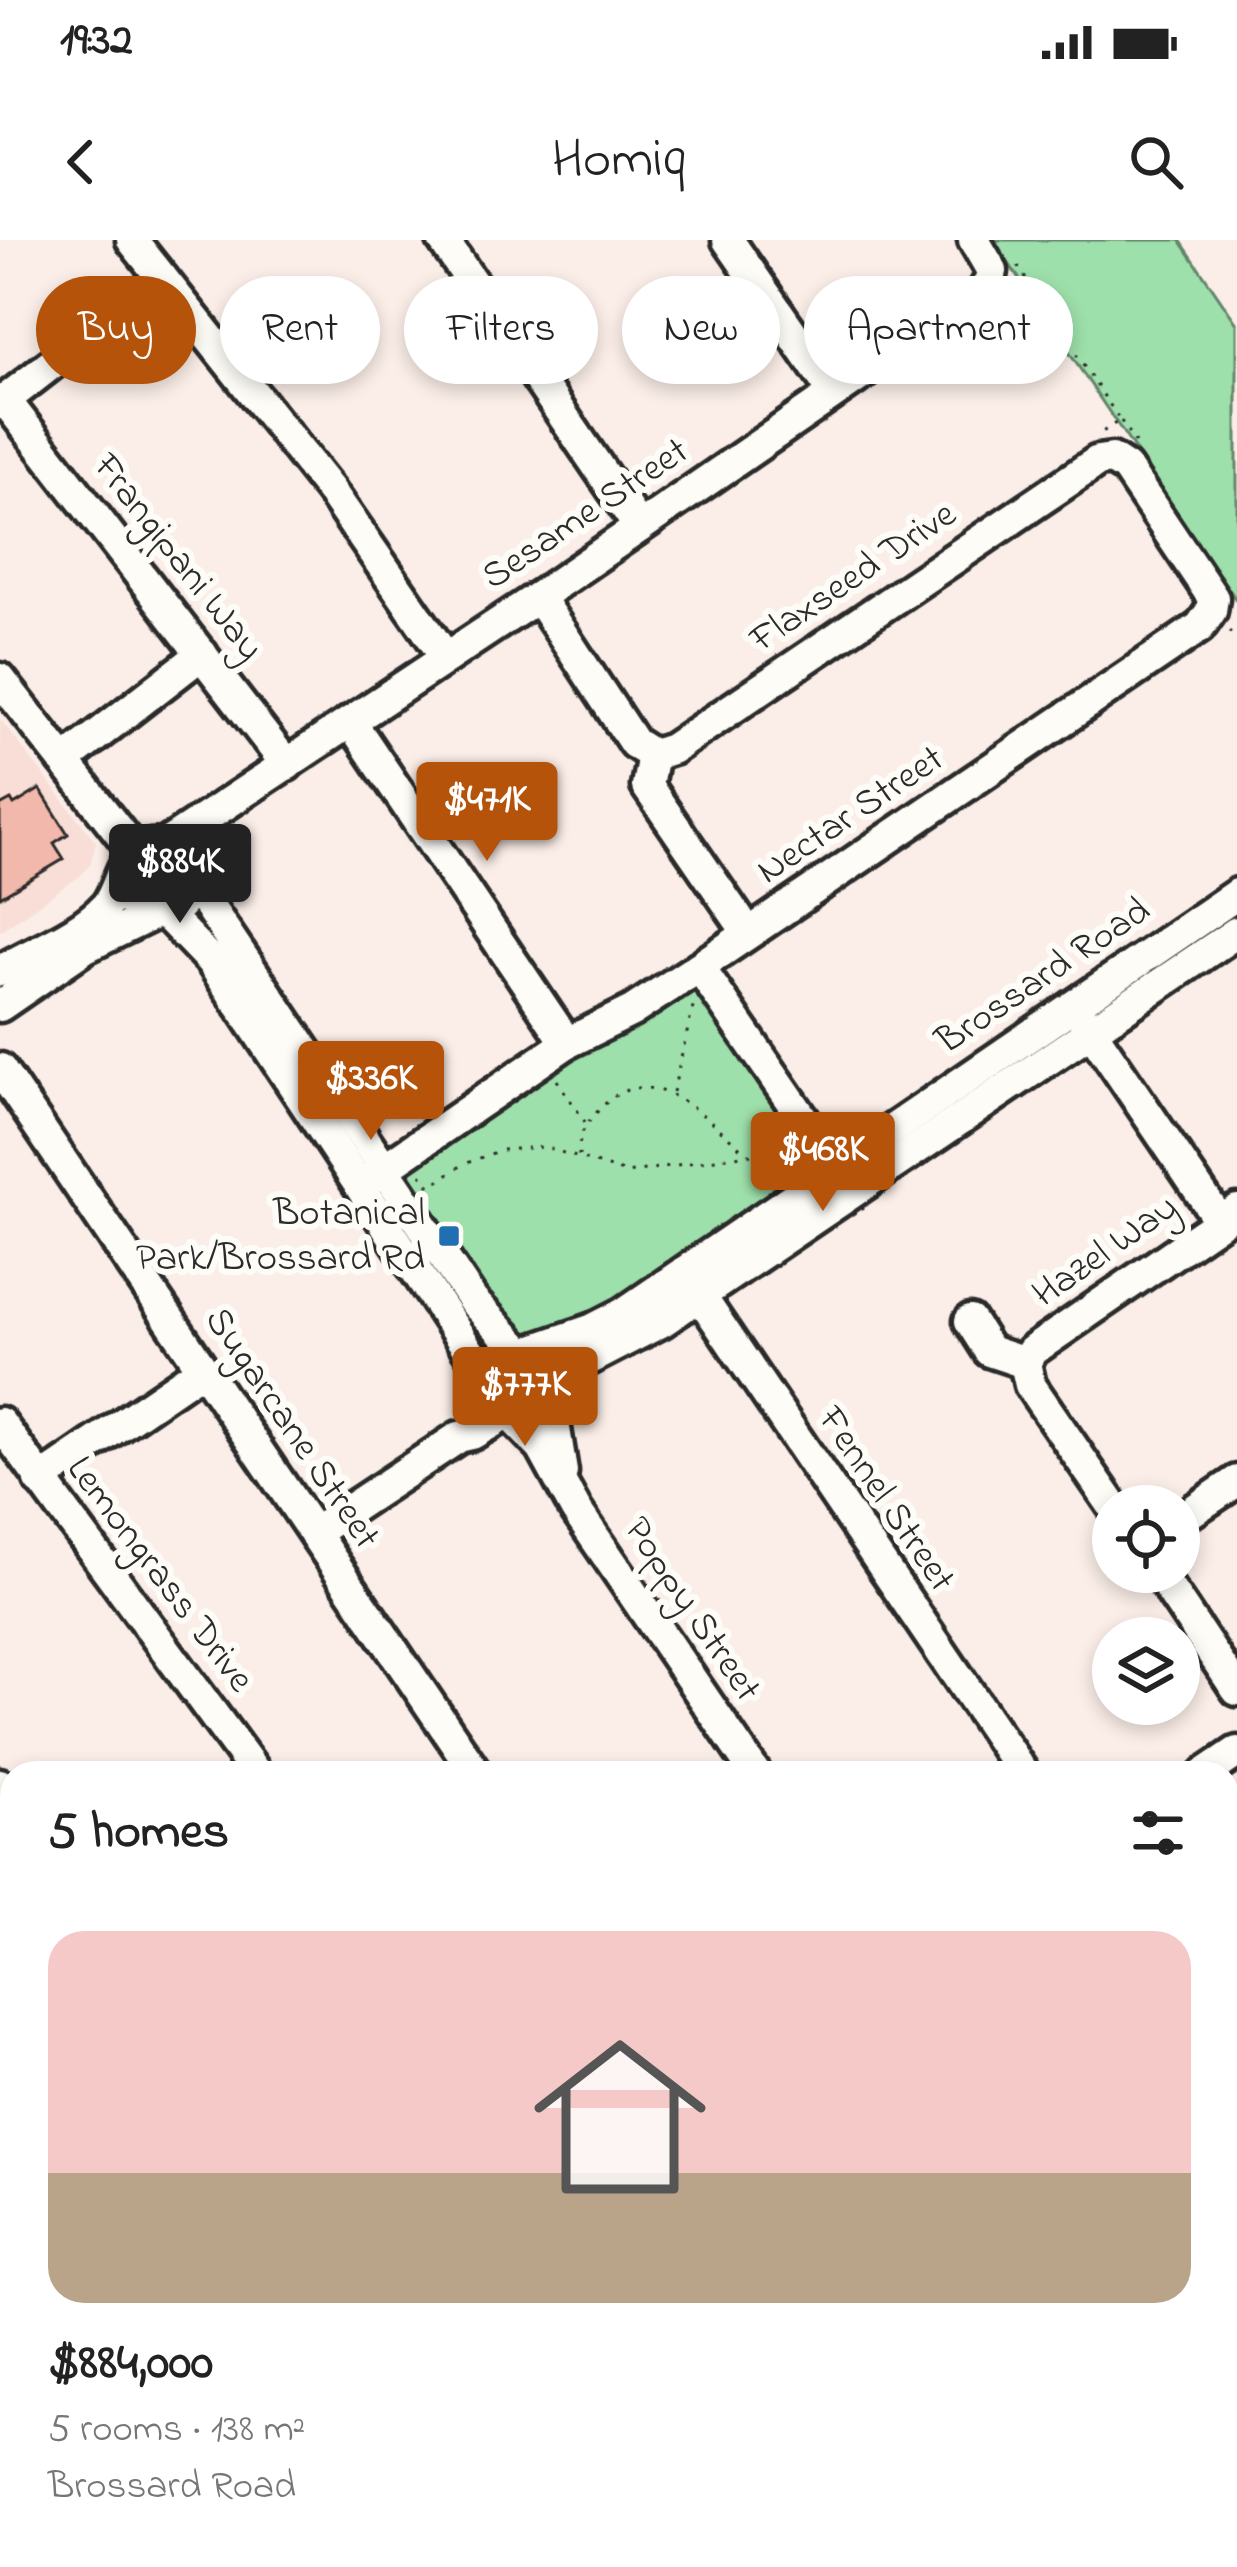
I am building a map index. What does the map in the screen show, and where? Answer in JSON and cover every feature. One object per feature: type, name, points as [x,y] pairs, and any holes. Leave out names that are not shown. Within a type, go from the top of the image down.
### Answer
[{"type":"street","points":[[443,240],[639,527]]},
{"type":"street","points":[[728,240],[833,392]]},
{"type":"street","name":"Sesame Street","points":[[140,857],[214,815],[980,293],[992,271],[974,240]]},
{"type":"street","points":[[137,242],[161,276]]},
{"type":"street","points":[[196,321],[330,490],[446,658]]},
{"type":"street","points":[[3,402],[36,376]]},
{"type":"street","name":"Frangipani Way","points":[[3,402],[287,764]]},
{"type":"street","name":"Flaxseed Drive","points":[[653,755],[672,749],[1097,448]]},
{"type":"street","name":"Nectar Street","points":[[384,1169],[556,1052],[706,976],[748,933],[1200,627],[1213,598],[1204,580],[1126,468],[1097,448]]},
{"type":"street","points":[[538,597],[634,742],[653,755],[647,786],[748,933]]},
{"type":"street","points":[[64,761],[202,654]]},
{"type":"street","points":[[0,679],[140,857]]},
{"type":"street","points":[[351,722],[556,1052]]},
{"type":"street","points":[[0,1006],[86,947],[184,901],[214,815]]},
{"type":"street","points":[[0,971],[86,923],[110,902],[140,857],[176,851],[472,1301],[524,1350],[548,1365],[552,1392],[535,1414],[509,1416],[459,1437],[314,1533]]},
{"type":"street","points":[[140,857],[127,896],[134,905],[160,914],[211,961],[384,1169],[485,1381],[491,1404],[509,1416]]},
{"type":"street","name":"Brossard Road","points":[[552,1392],[578,1364],[638,1336],[827,1154],[1073,1004],[1237,894]]},
{"type":"street","name":"Brossard Road","points":[[524,1350],[591,1330],[691,1284],[853,1192],[1237,932]]},
{"type":"street","points":[[706,976],[853,1192]]},
{"type":"street","points":[[1073,1004],[1228,1215]]},
{"type":"street","name":"Sugarcane Street","points":[[0,1069],[468,1761]]},
{"type":"street","name":"Hazel Way","points":[[1024,1364],[1032,1351],[1228,1215]]},
{"type":"street","name":"Fennel Street","points":[[691,1284],[1015,1761]]},
{"type":"street","points":[[970,1322],[989,1351],[1024,1364],[1030,1385],[1099,1485]]},
{"type":"street","points":[[459,1437],[497,1356],[524,1350]]},
{"type":"street","points":[[40,1480],[202,1369]]},
{"type":"street","name":"Poppy Street","points":[[552,1392],[565,1490]]},
{"type":"street","name":"Poppy Street","points":[[509,1416],[534,1438],[747,1761]]},
{"type":"street","name":"Lemongrass Drive","points":[[0,1423],[248,1761]]},
{"type":"street","points":[[1200,1506],[1237,1481]]},
{"type":"street","points":[[1172,1593],[1237,1690]]},
{"type":"path","points":[[1073,350],[1120,420],[1097,448]]},
{"type":"path","points":[[1227,634],[1237,627]]},
{"type":"path","points":[[673,1094],[692,1004],[706,976]]},
{"type":"path","points":[[556,1052],[586,1124]]},
{"type":"path","points":[[579,1156],[578,1138],[586,1124],[611,1096],[638,1086],[673,1094],[694,1107],[746,1154]]},
{"type":"path","points":[[384,1169],[430,1186],[464,1164],[501,1150],[545,1147],[626,1173],[746,1154],[795,1159],[827,1154]]},
{"type":"shaded area","points":[[0,719],[96,842],[90,865],[80,876],[0,931]]},
{"type":"green space","points":[[993,240],[1180,240],[1237,324],[1237,601],[1073,358],[1073,276],[1017,276]]},
{"type":"green space","points":[[684,988],[696,988],[815,1160],[800,1180],[792,1179],[631,1288],[630,1301],[530,1338],[513,1333],[475,1297],[478,1280],[421,1195],[409,1190],[408,1168],[598,1037]]},
{"type":"building","points":[[40,789],[68,834],[54,843],[64,859],[0,897],[0,806],[11,800],[14,805]]},
{"type":"place","name":"Botanical Park/Brossard Rd","points":[[449,1236]]}]
